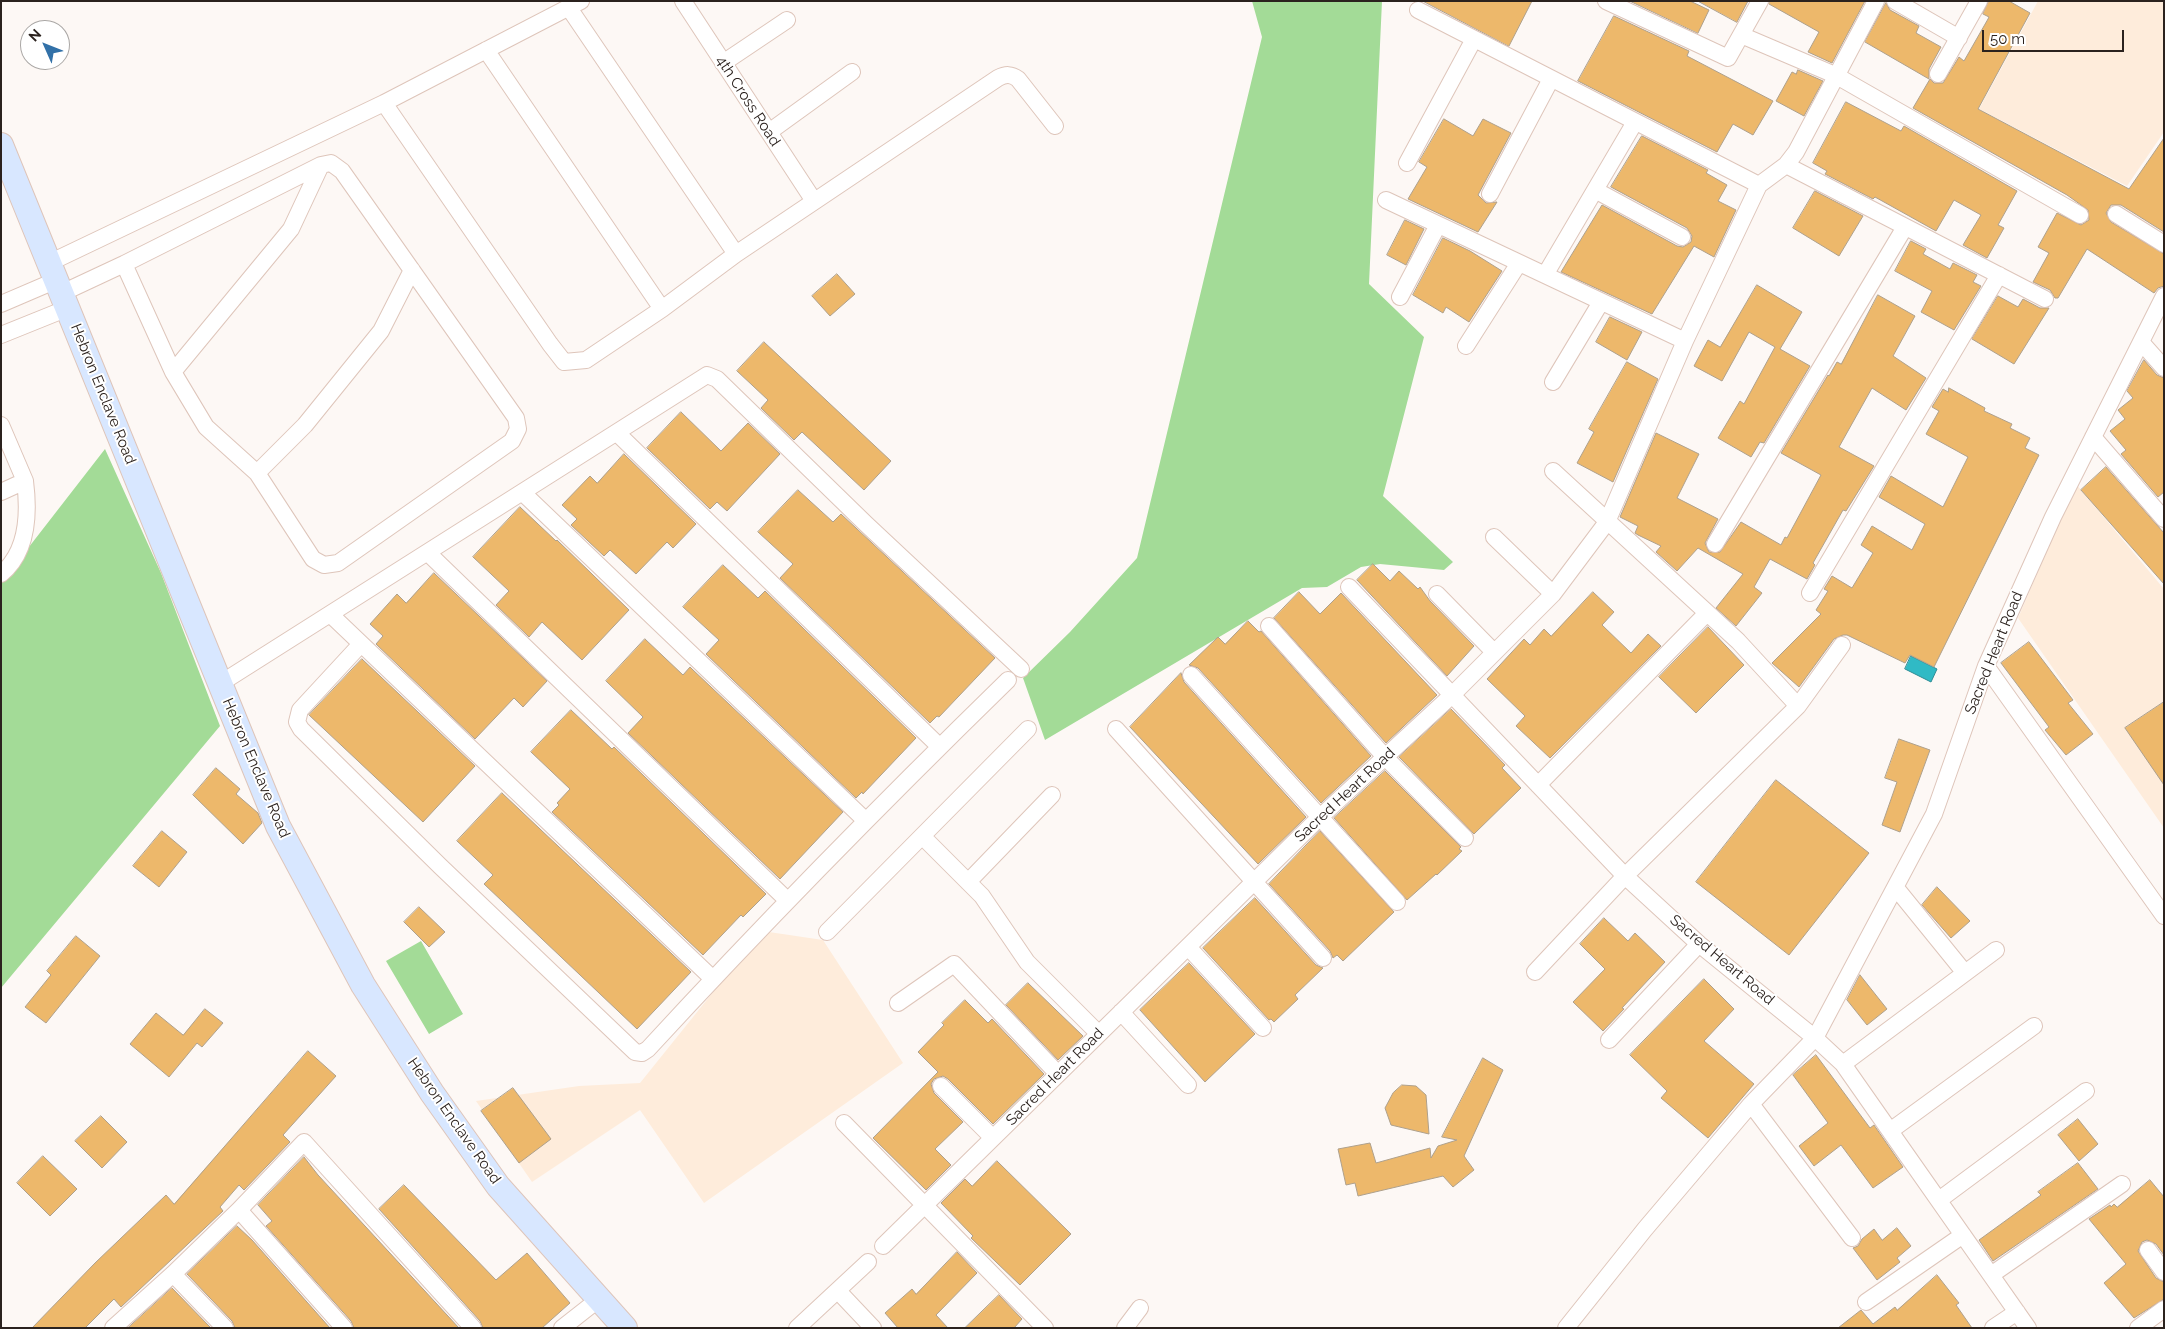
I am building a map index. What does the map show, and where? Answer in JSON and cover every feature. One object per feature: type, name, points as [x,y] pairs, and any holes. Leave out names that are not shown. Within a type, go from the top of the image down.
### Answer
[{"type":"street","name":"4th Cross Road","points":[[683,1],[814,201]]},
{"type":"street","points":[[1606,1],[1728,58],[1760,1]]},
{"type":"street","points":[[1348,587],[1452,695],[1553,594],[1607,522],[1684,341],[1759,185],[1786,165],[1796,152],[1835,75],[1876,1]]},
{"type":"street","points":[[1895,1],[1959,38]]},
{"type":"street","points":[[1938,74],[1979,1]]},
{"type":"street","points":[[1,335],[59,286],[384,103],[575,4],[736,254]]},
{"type":"street","points":[[1418,10],[1759,185]]},
{"type":"street","points":[[724,63],[787,20]]},
{"type":"street","points":[[1741,35],[1835,75],[2080,215]]},
{"type":"street","points":[[1407,163],[1474,39]]},
{"type":"street","points":[[486,50],[662,309]]},
{"type":"street","points":[[769,132],[852,72]]},
{"type":"street","points":[[384,103],[564,362],[586,360],[662,309],[736,254],[1005,74],[1012,75],[1018,79],[1055,126]]},
{"type":"street","points":[[1490,194],[1551,79]]},
{"type":"street","points":[[1544,275],[1636,122]]},
{"type":"street","name":"Hebron Enclave Road","points":[[1,145],[222,683],[278,826],[363,985],[432,1093],[498,1186],[625,1328]]},
{"type":"street","points":[[1,304],[124,264],[321,165],[330,163],[342,171],[412,270],[516,418],[518,430],[512,441],[338,563],[324,565],[312,559],[257,473],[206,427],[173,372],[124,264]]},
{"type":"street","points":[[173,372],[291,229],[321,165]]},
{"type":"street","points":[[1786,165],[2045,299]]},
{"type":"street","points":[[1595,190],[1682,237]]},
{"type":"street","points":[[1386,200],[1684,341]]},
{"type":"street","points":[[2116,214],[2164,244]]},
{"type":"street","points":[[1400,297],[1438,225]]},
{"type":"street","points":[[1715,544],[1905,227]]},
{"type":"street","points":[[1466,346],[1519,263]]},
{"type":"street","points":[[257,473],[305,425],[381,331],[412,270]]},
{"type":"street","points":[[1810,593],[1999,275]]},
{"type":"street","name":"Sacred Heart Road","points":[[1566,1328],[1645,1229],[1751,1104],[1815,1038],[1934,814],[1986,666],[2054,517],[2164,296]]},
{"type":"street","points":[[1553,382],[1601,302]]},
{"type":"street","points":[[2141,342],[2164,368]]},
{"type":"street","points":[[222,683],[523,493],[702,377],[712,376],[1021,669]]},
{"type":"street","points":[[1,425],[25,481],[28,517],[18,552],[3,573]]},
{"type":"street","points":[[617,433],[940,747]]},
{"type":"street","points":[[2093,437],[2164,519]]},
{"type":"street","points":[[1553,471],[1706,614],[1738,641],[1798,706]]},
{"type":"street","points":[[1,492],[25,481]]},
{"type":"street","points":[[523,493],[865,820]]},
{"type":"street","points":[[1494,537],[1553,594]]},
{"type":"street","points":[[428,553],[787,900]]},
{"type":"street","points":[[1438,594],[1494,652]]},
{"type":"street","points":[[330,614],[713,979]]},
{"type":"street","points":[[1538,785],[1706,614]]},
{"type":"street","points":[[1269,626],[1385,757],[1465,838]]},
{"type":"street","points":[[361,644],[300,710],[297,722],[308,736],[476,901],[635,1052],[642,1053],[648,1050],[787,900],[865,820],[1008,680]]},
{"type":"street","points":[[1535,972],[1625,876],[1798,706],[1842,645]]},
{"type":"street","points":[[1986,666],[2164,916]]},
{"type":"street","points":[[1191,675],[1397,902]]},
{"type":"street","name":"Sacred Heart Road","points":[[883,1246],[1320,817],[1452,695],[1625,876],[1699,944],[1815,1038],[1843,1064],[2028,1328]]},
{"type":"street","points":[[828,932],[1028,729]]},
{"type":"street","points":[[1116,729],[1323,958]]},
{"type":"street","points":[[968,882],[1052,795]]},
{"type":"street","points":[[922,836],[982,896],[1028,962],[1099,1034]]},
{"type":"street","points":[[1896,888],[1965,973]]},
{"type":"street","points":[[1609,1040],[1699,944]]},
{"type":"street","points":[[1188,947],[1263,1028]]},
{"type":"street","points":[[1843,1064],[1996,950]]},
{"type":"street","points":[[898,1003],[954,964],[1058,1074]]},
{"type":"street","points":[[1121,1012],[1188,1085]]},
{"type":"street","points":[[1890,1131],[2034,1026]]},
{"type":"street","points":[[941,1086],[994,1138]]},
{"type":"street","points":[[1939,1200],[2086,1091]]},
{"type":"street","points":[[1751,1104],[1852,1238]]},
{"type":"street","points":[[844,1123],[1045,1328]]},
{"type":"street","points":[[112,1328],[173,1274],[239,1210],[304,1142],[472,1328]]},
{"type":"street","points":[[1991,1275],[2122,1184]]},
{"type":"street","points":[[239,1210],[344,1328]]},
{"type":"street","points":[[1866,1302],[1963,1235]]},
{"type":"street","points":[[2148,1250],[2164,1272]]},
{"type":"street","points":[[797,1328],[838,1292],[868,1262]]},
{"type":"street","points":[[173,1274],[225,1328]]},
{"type":"street","points":[[838,1292],[872,1328]]},
{"type":"street","points":[[562,1328],[599,1299]]},
{"type":"street","points":[[1125,1328],[1140,1308]]},
{"type":"street","points":[[2138,1328],[2164,1309]]},
{"type":"street","points":[[1993,1328],[2017,1312]]},
{"type":"shaded area","points":[[2038,1],[2164,1],[2164,132],[2127,186],[1979,109]]},
{"type":"shaded area","points":[[2076,484],[2164,589],[2164,828],[2018,618]]},
{"type":"shaded area","points":[[769,932],[823,940],[903,1063],[704,1203],[640,1110],[532,1182],[476,1101],[579,1086],[640,1083],[726,976]]},
{"type":"green space","points":[[1252,1],[1382,1],[1369,284],[1424,337],[1383,496],[1453,562],[1444,570],[1380,564],[1361,567],[1327,587],[1302,588],[1045,740],[1023,678],[1070,632],[1137,558],[1262,37]]},
{"type":"green space","points":[[105,449],[161,573],[220,726],[1,988],[1,583]]},
{"type":"green space","points":[[421,941],[463,1014],[429,1034],[386,961]]},
{"type":"water","points":[[1911,656],[1937,669],[1931,682],[1905,669]]},
{"type":"building","points":[[1423,1],[1532,1],[1509,46]]},
{"type":"building","points":[[1630,1],[1690,1],[1709,10],[1698,33]]},
{"type":"building","points":[[1698,1],[1748,1],[1737,22]]},
{"type":"building","points":[[1770,1],[1865,1],[1832,63],[1808,52],[1819,32],[1769,4]]},
{"type":"building","points":[[1989,1],[2009,1],[2030,13],[1978,109],[2129,189],[2164,138],[2164,232],[2121,205],[2111,205],[2106,213],[2111,222],[2164,254],[2164,286],[2158,288],[2154,293],[2087,249],[2058,298],[2055,298],[2050,290],[2033,282],[2049,253],[2038,247],[2057,213],[2081,225],[2089,220],[2088,210],[2067,195],[1913,108],[1930,79],[1934,83],[1943,83],[1959,57],[1964,61],[1989,17],[1983,14]]},
{"type":"building","points":[[1886,3],[1890,10],[1919,26],[1916,33],[1941,47],[1929,69],[1929,79],[1865,42]]},
{"type":"building","points":[[1614,16],[1689,51],[1687,56],[1773,101],[1753,135],[1733,124],[1717,152],[1578,81]]},
{"type":"building","points":[[1798,70],[1823,81],[1804,116],[1776,101],[1792,72],[1796,74]]},
{"type":"building","points":[[1846,102],[1901,131],[1904,126],[2017,191],[1998,225],[2004,228],[1987,258],[1963,245],[1981,215],[1954,200],[1936,231],[1875,197],[1873,199],[1825,174],[1827,171],[1813,163]]},
{"type":"building","points":[[1444,119],[1473,136],[1483,119],[1511,133],[1478,195],[1486,203],[1497,202],[1478,232],[1408,199],[1427,167],[1419,162]]},
{"type":"building","points":[[1642,136],[1708,170],[1706,173],[1727,185],[1718,201],[1736,210],[1714,257],[1694,246],[1652,314],[1561,272],[1602,205],[1677,246],[1683,247],[1691,242],[1692,236],[1687,228],[1611,187]]},
{"type":"building","points":[[1815,191],[1863,216],[1839,256],[1793,228]]},
{"type":"building","points":[[1405,220],[1424,229],[1406,265],[1387,255]]},
{"type":"building","points":[[1443,238],[1470,251],[1502,271],[1469,322],[1446,307],[1443,313],[1413,295]]},
{"type":"building","points":[[1911,241],[1926,249],[1923,254],[1950,269],[1953,263],[1977,275],[1973,282],[1981,286],[1954,330],[1921,312],[1932,291],[1895,271]]},
{"type":"building","points":[[837,274],[855,294],[830,316],[812,296]]},
{"type":"building","points":[[1757,285],[1802,312],[1780,349],[1810,366],[1764,443],[1760,442],[1751,457],[1718,438],[1740,401],[1744,404],[1775,347],[1749,332],[1722,381],[1694,366],[1708,340],[1720,347]]},
{"type":"building","points":[[1878,295],[1915,316],[1893,356],[1926,378],[1906,410],[1872,388],[1839,447],[1874,466],[1846,511],[1843,510],[1813,563],[1815,565],[1807,579],[1770,559],[1754,587],[1762,593],[1736,626],[1716,608],[1743,574],[1698,548],[1677,571],[1656,552],[1661,546],[1635,533],[1638,526],[1620,517],[1656,433],[1699,454],[1677,498],[1718,519],[1705,543],[1709,552],[1720,552],[1741,522],[1781,545],[1785,537],[1787,538],[1821,475],[1781,453],[1828,375],[1837,362],[1841,364]]},
{"type":"building","points":[[1998,296],[2018,307],[2023,299],[2040,308],[2049,308],[2014,364],[1972,339]]},
{"type":"building","points":[[1610,317],[1642,332],[1627,360],[1596,342]]},
{"type":"building","points":[[764,342],[891,461],[864,490],[802,432],[794,440],[761,408],[768,400],[737,371]]},
{"type":"building","points":[[2144,360],[2157,375],[2164,378],[2164,492],[2158,497],[2121,454],[2126,450],[2110,431],[2125,419],[2118,410],[2133,398],[2127,391]]},
{"type":"building","points":[[1627,362],[1658,379],[1613,482],[1577,463],[1594,432],[1589,429]]},
{"type":"building","points":[[1949,388],[1985,408],[1984,411],[2012,424],[2010,428],[2030,438],[2025,448],[2039,455],[1934,667],[1910,655],[1905,663],[1847,635],[1843,635],[1834,639],[1799,687],[1772,663],[1821,614],[1816,610],[1828,591],[1824,589],[1832,576],[1852,588],[1873,553],[1861,545],[1872,526],[1912,550],[1925,524],[1879,497],[1891,476],[1943,507],[1968,457],[1926,434],[1939,411],[1932,407],[1943,389],[1948,392]]},
{"type":"building","points":[[681,412],[721,451],[748,423],[780,454],[727,511],[717,502],[710,509],[647,448]]},
{"type":"building","points":[[624,454],[696,524],[673,548],[667,542],[636,574],[610,550],[604,556],[571,525],[577,519],[562,505],[590,476],[597,483]]},
{"type":"building","points":[[2106,467],[2164,533],[2164,584],[2081,490]]},
{"type":"building","points":[[798,490],[833,522],[841,514],[995,658],[939,717],[937,716],[930,723],[780,578],[793,564],[758,532]]},
{"type":"building","points":[[520,507],[629,610],[582,660],[542,622],[529,637],[496,605],[509,591],[473,557]]},
{"type":"building","points":[[1373,564],[1390,581],[1399,571],[1418,589],[1420,587],[1430,601],[1474,646],[1447,676],[1357,580]]},
{"type":"building","points":[[723,565],[758,598],[765,591],[916,738],[863,794],[862,792],[856,798],[706,654],[719,640],[683,607]]},
{"type":"building","points":[[434,573],[547,681],[523,707],[514,698],[475,739],[376,644],[383,636],[370,624],[397,594],[406,603]]},
{"type":"building","points":[[1299,592],[1320,614],[1341,593],[1437,695],[1386,743],[1274,618]]},
{"type":"building","points":[[1593,592],[1614,612],[1602,625],[1631,653],[1648,634],[1661,646],[1550,758],[1516,726],[1525,716],[1487,679],[1524,639],[1530,645],[1544,629],[1551,636]]},
{"type":"building","points":[[1248,621],[1259,632],[1261,631],[1371,756],[1321,803],[1198,668],[1189,665],[1218,637],[1225,644]]},
{"type":"building","points":[[1708,627],[1744,665],[1696,713],[1659,677]]},
{"type":"building","points":[[645,639],[683,675],[690,667],[843,812],[780,879],[628,733],[643,717],[606,681]]},
{"type":"building","points":[[2029,642],[2073,700],[2068,703],[2093,734],[2066,755],[2045,730],[2049,727],[2001,663]]},
{"type":"building","points":[[362,659],[475,766],[423,822],[309,715]]},
{"type":"building","points":[[1181,673],[1184,682],[1306,817],[1258,864],[1130,727]]},
{"type":"building","points":[[2164,702],[2164,785],[2125,728]]},
{"type":"building","points":[[1451,709],[1505,765],[1502,768],[1521,788],[1474,834],[1399,757]]},
{"type":"building","points":[[571,710],[612,749],[614,747],[766,894],[743,917],[741,915],[703,955],[552,812],[559,805],[557,803],[570,789],[531,752]]},
{"type":"building","points":[[1899,739],[1930,750],[1900,832],[1882,825],[1897,782],[1885,778]]},
{"type":"building","points":[[216,768],[240,789],[236,794],[258,813],[262,823],[243,844],[193,795]]},
{"type":"building","points":[[1385,771],[1461,847],[1459,849],[1462,851],[1407,900],[1334,818]]},
{"type":"building","points":[[1776,780],[1869,853],[1789,955],[1696,882]]},
{"type":"building","points":[[502,793],[691,972],[637,1029],[484,884],[493,875],[457,841]]},
{"type":"building","points":[[162,831],[187,852],[159,887],[133,866]]},
{"type":"building","points":[[1320,831],[1394,912],[1343,961],[1337,955],[1333,958],[1330,951],[1269,884]]},
{"type":"building","points":[[1937,887],[1970,921],[1951,938],[1922,905]]},
{"type":"building","points":[[1255,898],[1316,965],[1323,968],[1295,995],[1298,999],[1274,1022],[1271,1019],[1269,1020],[1203,948]]},
{"type":"building","points":[[419,907],[445,932],[429,947],[404,922]]},
{"type":"building","points":[[1604,918],[1628,941],[1635,933],[1665,962],[1603,1031],[1573,1002],[1605,969],[1580,944]]},
{"type":"building","points":[[76,936],[100,956],[46,1023],[25,1007],[51,975],[47,971]]},
{"type":"building","points":[[1189,963],[1255,1034],[1205,1082],[1140,1010]]},
{"type":"building","points":[[1860,975],[1887,1009],[1867,1025],[1847,1000]]},
{"type":"building","points":[[1704,979],[1734,1009],[1704,1041],[1754,1084],[1708,1138],[1661,1098],[1667,1091],[1630,1055]]},
{"type":"building","points":[[1028,983],[1083,1036],[1058,1060],[1006,1005]]},
{"type":"building","points":[[965,1000],[988,1023],[992,1019],[1044,1074],[993,1124],[948,1079],[943,1076],[934,1079],[931,1084],[934,1093],[963,1122],[935,1149],[951,1165],[926,1190],[873,1138],[938,1072],[918,1052],[944,1025],[942,1023]]},
{"type":"building","points":[[205,1009],[223,1023],[202,1047],[197,1043],[169,1077],[130,1044],[156,1013],[183,1035]]},
{"type":"building","points":[[308,1051],[336,1076],[283,1135],[290,1142],[244,1190],[239,1185],[220,1207],[223,1211],[121,1307],[114,1299],[85,1328],[32,1328],[95,1263],[166,1195],[174,1204]]},
{"type":"building","points":[[1816,1055],[1870,1128],[1874,1125],[1903,1167],[1873,1188],[1841,1145],[1814,1166],[1799,1146],[1828,1123],[1793,1075]]},
{"type":"building","points":[[1483,1058],[1503,1070],[1464,1156],[1474,1170],[1453,1187],[1443,1176],[1358,1196],[1355,1183],[1346,1185],[1338,1149],[1370,1143],[1376,1163],[1430,1148],[1431,1158],[1438,1146],[1457,1140],[1442,1137]]},
{"type":"building","points":[[1402,1085],[1416,1086],[1426,1095],[1429,1134],[1391,1125],[1385,1108],[1393,1093]]},
{"type":"building","points":[[513,1088],[551,1139],[519,1163],[481,1111]]},
{"type":"building","points":[[101,1116],[127,1142],[102,1168],[75,1141]]},
{"type":"building","points":[[2078,1119],[2098,1144],[2079,1161],[2058,1135]]},
{"type":"building","points":[[43,1156],[77,1189],[50,1216],[17,1183]]},
{"type":"building","points":[[304,1157],[318,1175],[459,1328],[354,1328],[351,1321],[266,1226],[272,1221],[258,1205]]},
{"type":"building","points":[[997,1161],[1071,1234],[1020,1285],[971,1238],[973,1236],[941,1203],[965,1179],[972,1186]]},
{"type":"building","points":[[2078,1163],[2098,1189],[1993,1261],[1979,1240],[2041,1195],[2038,1192]]},
{"type":"building","points":[[2150,1180],[2164,1197],[2164,1255],[2156,1244],[2147,1240],[2142,1242],[2138,1251],[2156,1278],[2164,1282],[2164,1299],[2134,1318],[2104,1283],[2126,1264],[2089,1219],[2110,1205],[2111,1207],[2114,1204],[2117,1207]]},
{"type":"building","points":[[404,1185],[496,1280],[527,1253],[570,1303],[542,1328],[483,1328],[480,1321],[379,1209]]},
{"type":"building","points":[[237,1226],[252,1240],[330,1328],[235,1328],[232,1321],[187,1274]]},
{"type":"building","points":[[1897,1228],[1911,1246],[1897,1258],[1900,1262],[1877,1280],[1853,1248],[1858,1246],[1862,1239],[1874,1229],[1882,1240]]},
{"type":"building","points":[[957,1252],[977,1273],[936,1315],[948,1328],[898,1328],[885,1313],[912,1289],[916,1294]]},
{"type":"building","points":[[1937,1275],[1959,1303],[1956,1305],[1972,1328],[1838,1328],[1861,1310],[1873,1324],[1895,1307],[1897,1310]]},
{"type":"building","points":[[172,1288],[211,1328],[128,1328]]},
{"type":"building","points":[[999,1295],[1022,1319],[1014,1328],[965,1328]]}]
